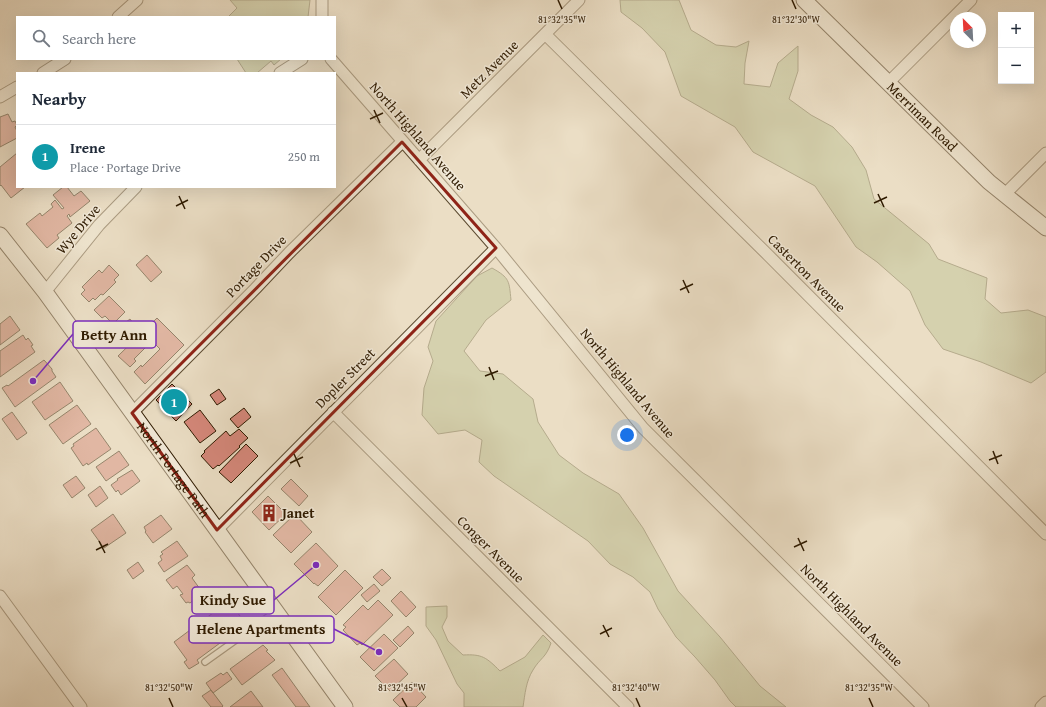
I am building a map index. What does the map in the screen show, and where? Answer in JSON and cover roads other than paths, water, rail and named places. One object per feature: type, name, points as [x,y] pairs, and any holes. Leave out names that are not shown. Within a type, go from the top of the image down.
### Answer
[{"type":"main road","name":"Merriman Road","points":[[804,0],[990,182],[1046,228]]},
{"type":"main road","name":"North Portage Path","points":[[0,235],[45,292],[345,707]]},
{"type":"street","points":[[119,16],[137,0]]},
{"type":"street","points":[[322,0],[322,16]]},
{"type":"street","name":"Metz Avenue","points":[[419,160],[579,0]]},
{"type":"street","points":[[888,83],[971,0]]},
{"type":"street","name":"Casterton Avenue","points":[[545,34],[1046,534]]},
{"type":"street","points":[[45,72],[63,60]]},
{"type":"street","points":[[282,72],[300,60]]},
{"type":"street","name":"North Highland Avenue","points":[[332,60],[496,248],[652,438],[923,707]]},
{"type":"street","points":[[0,97],[16,88]]},
{"type":"street","name":"Portage Drive","points":[[132,413],[289,253],[402,142]]},
{"type":"street","points":[[1004,195],[1046,153]]},
{"type":"street","name":"Wye Drive","points":[[45,292],[99,225],[135,188]]},
{"type":"street","name":"Dopler Street","points":[[217,530],[496,248]]},
{"type":"street","name":"Conger Avenue","points":[[333,412],[628,707]]},
{"type":"street","points":[[0,596],[81,707]]},
{"type":"street","points":[[1041,707],[1046,702]]},
{"type":"lane","points":[[205,662],[275,612]]},
{"type":"place","name":"Betty Ann","points":[[33,381]]},
{"type":"place","name":"Irene","points":[[174,402]]},
{"type":"place","name":"Janet","points":[[269,513]]},
{"type":"place","name":"Kindy Sue","points":[[316,565]]},
{"type":"place","name":"Helene Apartments","points":[[379,652]]}]
